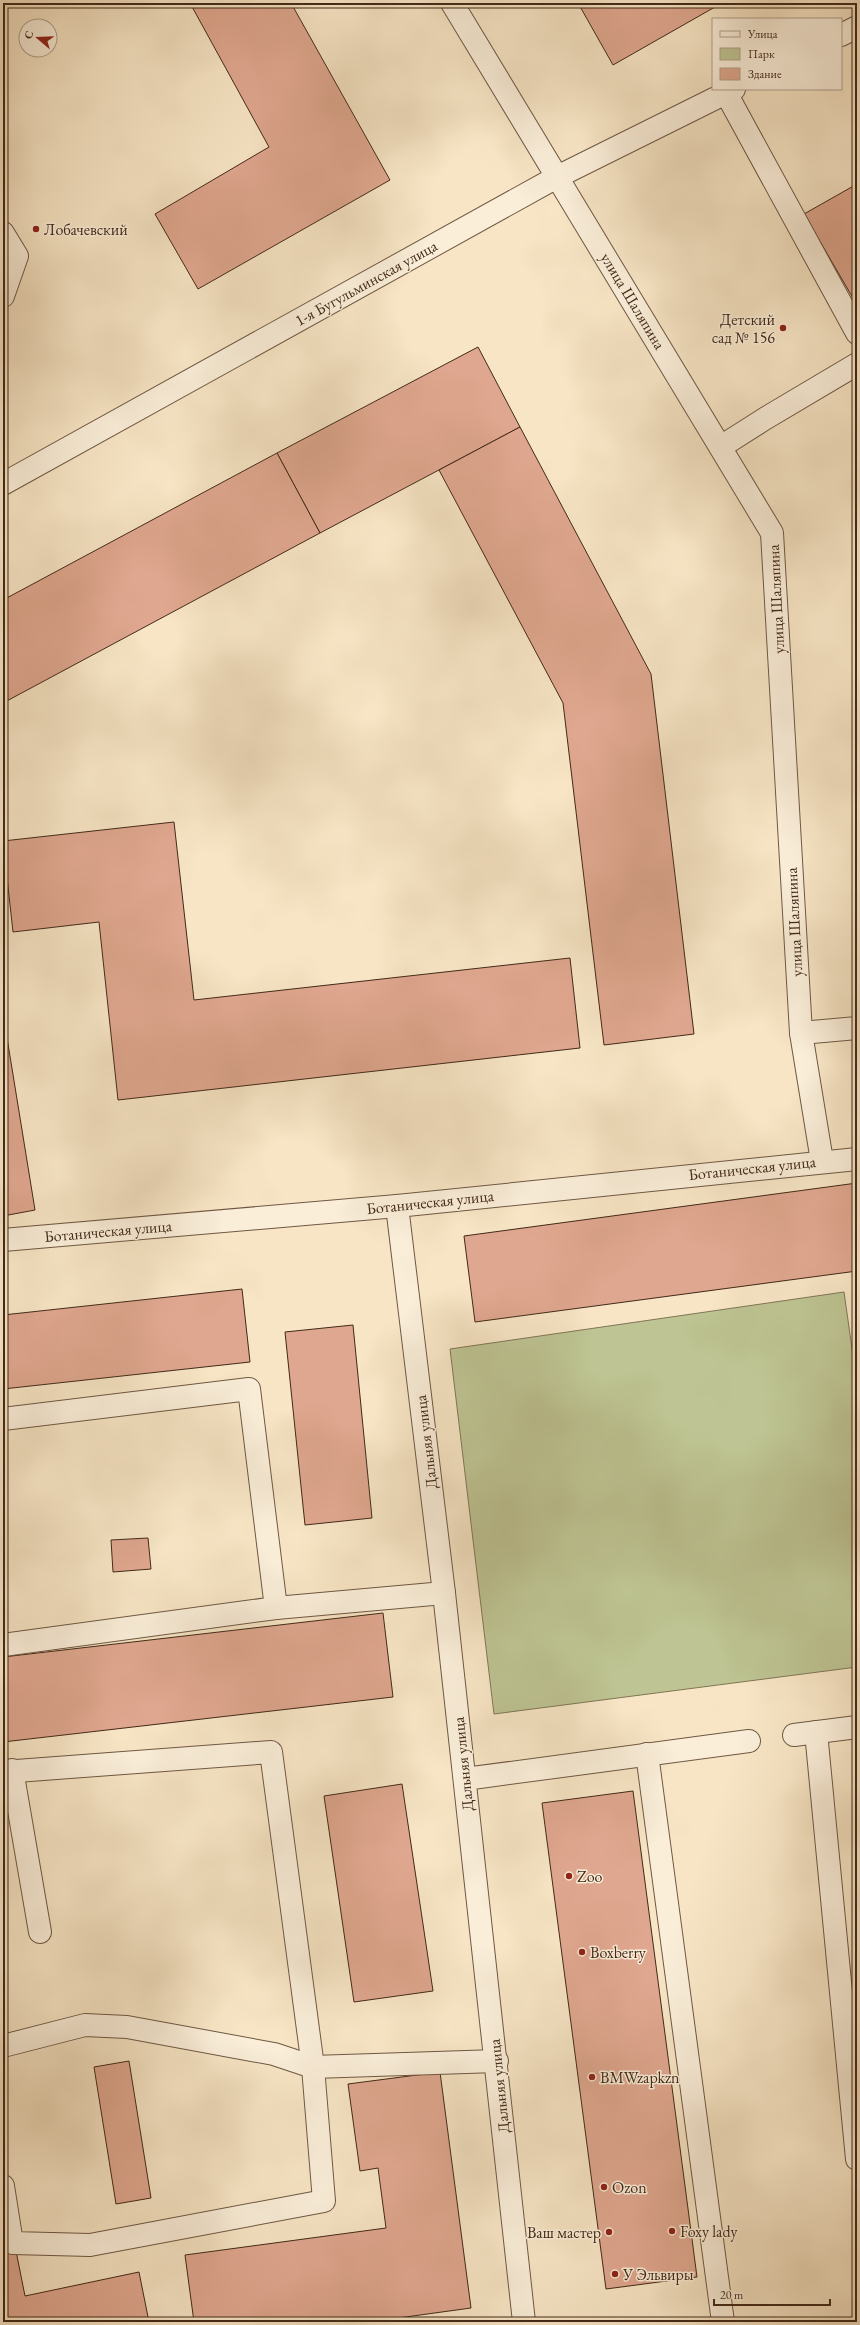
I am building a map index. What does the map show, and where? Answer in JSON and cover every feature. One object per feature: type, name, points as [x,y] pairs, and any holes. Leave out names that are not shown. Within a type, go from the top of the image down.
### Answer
[{"type":"street","name":"улица Шаляпина","points":[[452,3],[722,446],[772,533],[801,1033],[822,1161]]},
{"type":"street","points":[[842,34],[857,27]]},
{"type":"street","name":"1-я Бугульминская улица","points":[[3,484],[557,177],[730,91]]},
{"type":"street","points":[[730,91],[857,333]]},
{"type":"street","points":[[3,233],[17,256],[3,296]]},
{"type":"street","points":[[722,446],[857,364]]},
{"type":"street","points":[[801,1033],[857,1028]]},
{"type":"street","name":"Ботаническая улица","points":[[3,1240],[397,1206],[822,1161],[857,1159]]},
{"type":"street","name":"Дальняя улица","points":[[397,1206],[444,1593],[497,2061],[524,2322]]},
{"type":"street","points":[[3,1419],[249,1389],[276,1608]]},
{"type":"street","points":[[3,1644],[276,1608],[444,1593]]},
{"type":"street","points":[[794,1735],[857,1727]]},
{"type":"street","points":[[816,1732],[857,2159]]},
{"type":"street","points":[[465,1779],[749,1741]]},
{"type":"street","points":[[3,2186],[12,2243],[90,2244],[324,2201],[313,2067],[271,1752],[7,1771],[40,1932]]},
{"type":"street","points":[[648,1754],[723,2322]]},
{"type":"street","points":[[3,2046],[86,2025],[127,2027],[274,2054],[313,2067],[497,2061]]},
{"type":"green space","points":[[844,1292],[857,1384],[857,1667],[494,1714],[450,1349]]},
{"type":"building","points":[[190,3],[291,3],[390,180],[198,289],[155,214],[269,147]]},
{"type":"building","points":[[578,3],[722,3],[613,65]]},
{"type":"building","points":[[857,184],[857,305],[804,214]]},
{"type":"building","points":[[478,347],[520,427],[320,533],[277,453]]},
{"type":"building","points":[[520,427],[651,674],[694,1034],[604,1045],[563,703],[439,470]]},
{"type":"building","points":[[277,453],[320,533],[3,703],[3,600]]},
{"type":"building","points":[[174,822],[194,1000],[570,958],[580,1048],[118,1100],[99,922],[13,932],[3,841]]},
{"type":"building","points":[[3,1013],[35,1210],[3,1216]]},
{"type":"building","points":[[857,1183],[857,1271],[475,1322],[464,1236]]},
{"type":"building","points":[[242,1289],[250,1362],[3,1389],[3,1315]]},
{"type":"building","points":[[353,1325],[372,1518],[305,1525],[285,1332]]},
{"type":"building","points":[[148,1538],[151,1569],[113,1572],[111,1540]]},
{"type":"building","points":[[383,1613],[393,1697],[3,1742],[3,1657]]},
{"type":"building","points":[[402,1784],[433,1991],[354,2002],[324,1796]]},
{"type":"building","points":[[633,1791],[697,2277],[606,2289],[542,1803]]},
{"type":"building","points":[[129,2061],[151,2198],[116,2204],[94,2067]]},
{"type":"building","points":[[440,2072],[471,2308],[369,2322],[194,2322],[185,2255],[386,2228],[378,2168],[360,2171],[348,2084]]},
{"type":"building","points":[[16,2251],[25,2296],[139,2272],[149,2322],[3,2322],[3,2254]]},
{"type":"place","name":"Лобачевский","points":[[36,229]]},
{"type":"place","name":"Детский сад № 156","points":[[783,328]]},
{"type":"place","name":"Zoo","points":[[569,1876]]},
{"type":"place","name":"Boxberry","points":[[582,1952]]},
{"type":"place","name":"BMWzapkzn","points":[[592,2077]]},
{"type":"place","name":"Ozon","points":[[604,2187]]},
{"type":"place","name":"Foxy lady","points":[[672,2231]]},
{"type":"place","name":"Ваш мастер","points":[[609,2232]]},
{"type":"place","name":"У Эльвиры","points":[[615,2274]]}]
